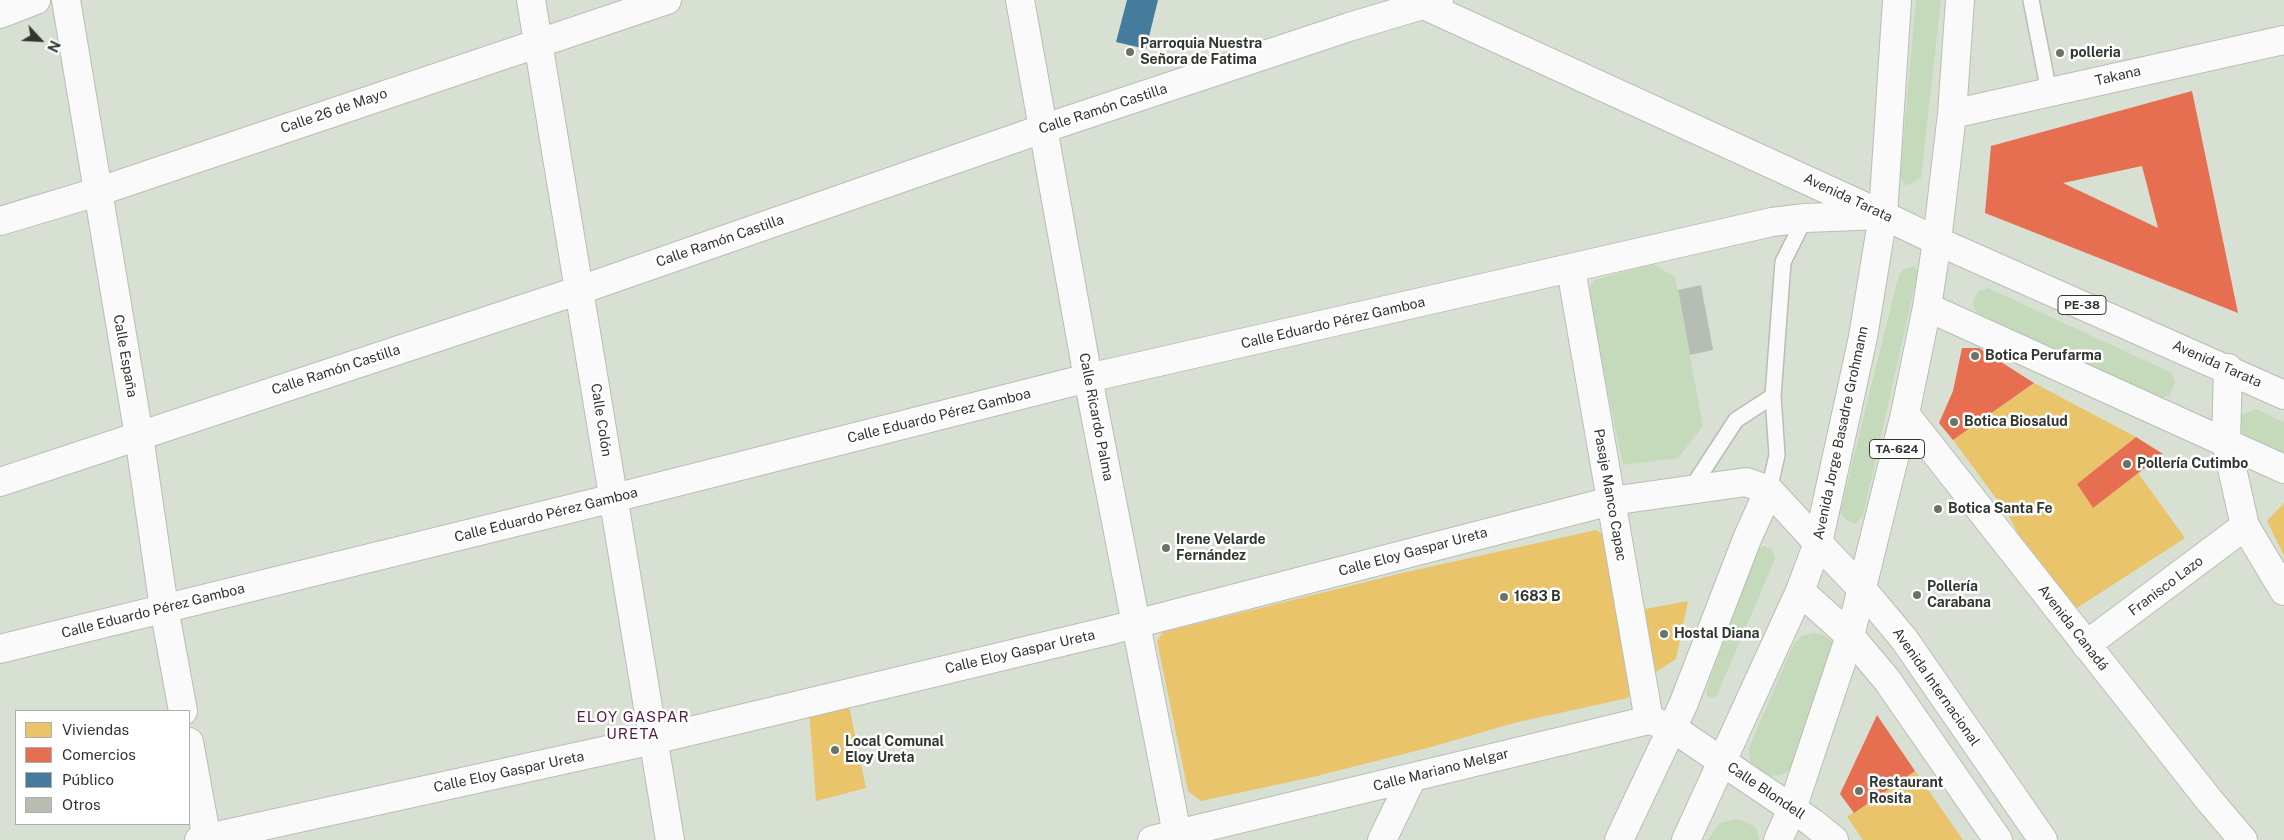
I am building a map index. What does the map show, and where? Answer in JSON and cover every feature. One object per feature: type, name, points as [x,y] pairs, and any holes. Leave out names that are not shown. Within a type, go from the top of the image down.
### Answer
[{"type":"main road","points":[[0,14],[36,0]]},
{"type":"main road","name":"Calle España","points":[[66,0],[139,436],[164,608],[183,710]]},
{"type":"main road","name":"Calle Colón","points":[[531,0],[670,840]]},
{"type":"main road","name":"Calle 26 de Mayo","points":[[0,221],[97,192],[667,0]]},
{"type":"main road","name":"Calle Ricardo Palma","points":[[1020,0],[1088,378],[1136,624],[1181,835]]},
{"type":"main road","name":"Avenida Jorge Basadre Grohmann","points":[[1686,840],[1800,591],[1818,543],[1863,337],[1883,215],[1897,0]]},
{"type":"main road","points":[[1937,241],[1952,114],[1960,0]]},
{"type":"main road","name":"Calle Ramón Castilla","points":[[0,482],[580,290],[1042,129],[1425,2]]},
{"type":"main road","name":"Avenida Tarata","points":[[1425,2],[1937,241],[2228,368],[2284,395]]},
{"type":"main road","name":"Takana","points":[[1952,114],[2284,40]]},
{"type":"main road","name":"Calle Eduardo Pérez Gamboa","points":[[0,649],[614,498],[1088,378],[1772,222],[1806,218],[1883,215]]},
{"type":"main road","name":"TA-624","points":[[1778,840],[1792,809],[1850,636],[1905,414],[1927,307],[1937,241]]},
{"type":"main road","name":"Pasaje Manco Capac","points":[[1572,269],[1611,501],[1660,724]]},
{"type":"main road","points":[[1927,307],[2284,469]]},
{"type":"main road","points":[[2228,368],[2226,442],[2245,526],[2284,591]]},
{"type":"main road","name":"Avenida Canadá","points":[[1905,414],[2086,645],[2243,840]]},
{"type":"main road","name":"Calle Eloy Gaspar Ureta","points":[[204,839],[653,740],[1136,624],[1611,501],[1746,482],[1769,490],[1818,543]]},
{"type":"main road","points":[[1619,840],[1660,724],[1683,706],[1747,539],[1769,490]]},
{"type":"main road","name":"Franisco Lazo","points":[[2086,645],[2245,526]]},
{"type":"main road","name":"Avenida Internacional","points":[[1818,543],[1862,589],[1904,640],[2043,840]]},
{"type":"main road","points":[[1800,591],[1850,636],[1887,680],[1998,840]]},
{"type":"main road","points":[[1660,724],[1722,761]]},
{"type":"main road","name":"Calle Mariano Melgar","points":[[1181,835],[1412,778],[1660,724]]},
{"type":"main road","points":[[190,748],[204,839]]},
{"type":"main road","name":"Calle Blondell","points":[[1722,761],[1834,840]]},
{"type":"main road","points":[[1382,840],[1412,778]]},
{"type":"lane","points":[[2031,0],[2049,92]]},
{"type":"lane","points":[[1769,490],[1777,456],[1773,396],[1783,262],[1806,218]]},
{"type":"lane","points":[[1691,489],[1736,420],[1773,396]]},
{"type":"green space","points":[[1916,0],[1941,0],[1921,178],[1906,186],[1900,177]]},
{"type":"green space","points":[[1653,264],[1675,277],[1703,426],[1678,458],[1623,465],[1587,293],[1594,280]]},
{"type":"green space","points":[[1913,266],[1918,271],[1863,516],[1855,524],[1847,521],[1840,513],[1899,274],[1904,269]]},
{"type":"green space","points":[[1988,288],[2172,373],[2175,382],[2170,395],[2161,398],[1977,313],[1973,303],[1978,291]]},
{"type":"green space","points":[[2256,409],[2284,422],[2284,453],[2243,434],[2238,422],[2242,414]]},
{"type":"green space","points":[[1764,546],[1772,549],[1775,559],[1717,695],[1712,698],[1707,696],[1706,690],[1757,550]]},
{"type":"green space","points":[[1814,633],[1824,635],[1832,641],[1836,649],[1795,766],[1782,775],[1770,776],[1760,774],[1752,765],[1749,756],[1750,745],[1794,644],[1801,636]]},
{"type":"green space","points":[[1735,819],[1744,821],[1756,828],[1759,840],[1708,840],[1720,823]]},
{"type":"building: Viviendas","points":[[2034,383],[2136,437],[2077,484],[2093,508],[2138,473],[2185,538],[2077,608],[2021,539],[2007,513],[1953,440]]},
{"type":"building: Viviendas","points":[[2284,503],[2284,556],[2267,521]]},
{"type":"building: Viviendas","points":[[1596,530],[1604,535],[1633,688],[1628,698],[1514,723],[1431,747],[1317,776],[1201,801],[1188,791],[1157,641],[1163,632],[1402,573]]},
{"type":"building: Viviendas","name":"Hostal Diana","points":[[1688,601],[1676,659],[1650,676],[1645,609]]},
{"type":"building: Viviendas","name":"Local Comunal Eloy Ureta","points":[[849,706],[866,788],[816,801],[809,711]]},
{"type":"building: Viviendas","points":[[1915,771],[1963,840],[1863,840],[1847,817]]},
{"type":"building: Comercios","points":[[2192,91],[2238,313],[1985,213],[1991,146]],"holes":[[[2142,166],[2158,228],[2063,183]]]},
{"type":"building: Comercios","points":[[1962,348],[1979,348],[2034,383],[1953,440],[1939,423],[1953,391]]},
{"type":"building: Comercios","name":"Pollería Cutimbo","points":[[2136,437],[2163,454],[2093,508],[2077,484]]},
{"type":"building: Comercios","points":[[1877,715],[1915,771],[1854,813],[1840,794]]},
{"type":"building: Público","points":[[1127,0],[1158,0],[1146,49],[1116,42]]},
{"type":"building: Otros","points":[[1701,285],[1713,350],[1690,355],[1678,290]]},
{"type":"place","name":"Parroquia Nuestra Señora de Fatima","points":[[1130,52]]},
{"type":"place","name":"polleria","points":[[2060,53]]},
{"type":"place","name":"Botica Perufarma","points":[[1975,356]]},
{"type":"place","name":"Botica Biosalud","points":[[1954,422]]},
{"type":"place","name":"Pollería Cutimbo","points":[[2127,464]]},
{"type":"place","name":"Botica Santa Fe","points":[[1938,509]]},
{"type":"place","name":"Irene Velarde Fernández","points":[[1166,548]]},
{"type":"place","name":"Pollería Carabana","points":[[1917,595]]},
{"type":"place","name":"1683 B","points":[[1504,597]]},
{"type":"place","name":"Hostal Diana","points":[[1664,634]]},
{"type":"place","name":"Local Comunal Eloy Ureta","points":[[835,750]]},
{"type":"place","name":"Restaurant Rosita","points":[[1859,791]]},
{"type":"district","name":"ELOY GASPAR URETA","points":[[633,726]]}]
